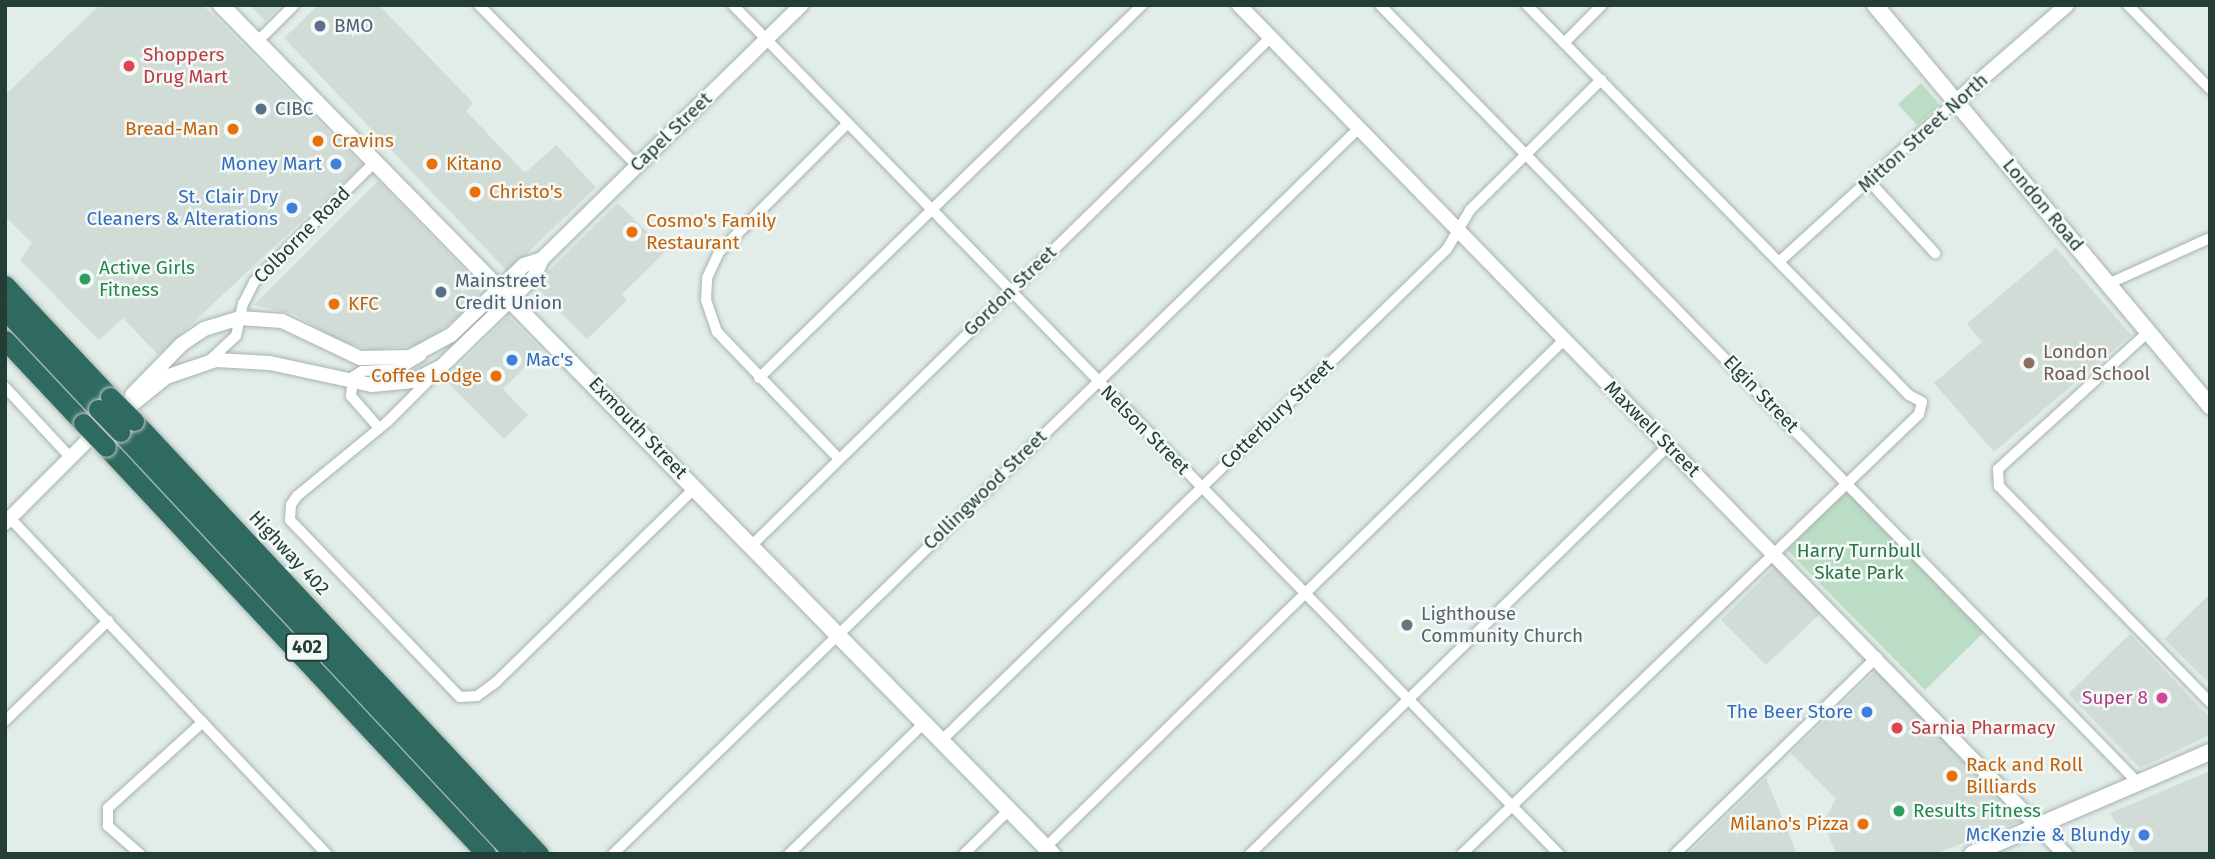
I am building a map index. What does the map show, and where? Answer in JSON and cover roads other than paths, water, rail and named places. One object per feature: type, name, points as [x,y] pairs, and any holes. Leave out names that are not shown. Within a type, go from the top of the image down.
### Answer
[{"type":"highway","name":"Highway 402","points":[[5,285],[105,425],[501,854]]},
{"type":"highway","points":[[5,310],[479,854]]},
{"type":"highway","name":"Highway 402","points":[[5,325],[105,425],[439,746],[539,854]]},
{"type":"highway","points":[[5,340],[105,425],[514,854]]},
{"type":"highway","points":[[439,746],[551,854]]},
{"type":"highway","points":[[448,817],[486,854]]},
{"type":"main road","name":"Exmouth Street","points":[[221,5],[507,292],[1049,850]]},
{"type":"main road","name":"London Road","points":[[1875,5],[2210,406]]},
{"type":"main road","points":[[1972,854],[2041,828],[2210,752]]},
{"type":"street","points":[[257,42],[294,5]]},
{"type":"street","points":[[479,5],[636,165]]},
{"type":"street","name":"Nelson Street","points":[[733,5],[1559,854]]},
{"type":"street","name":"Capel Street","points":[[350,383],[357,372],[399,369],[435,346],[507,292],[534,276],[542,259],[801,5]]},
{"type":"street","points":[[759,379],[1142,5]]},
{"type":"street","name":"Maxwell Street","points":[[1239,5],[1563,340],[1877,657],[2065,854]]},
{"type":"street","name":"Elgin Street","points":[[1380,5],[2140,785]]},
{"type":"street","points":[[1462,854],[1773,551],[1919,414],[1922,402],[1527,5]]},
{"type":"street","points":[[1564,43],[1602,5]]},
{"type":"street","name":"Mitton Street North","points":[[1780,261],[1955,102],[2067,5]]},
{"type":"street","points":[[2128,5],[2210,89]]},
{"type":"street","name":"Gordon Street","points":[[751,545],[1270,38]]},
{"type":"street","name":"Cotterbury Street","points":[[942,740],[1447,249],[1457,230],[1526,154],[1601,80]]},
{"type":"street","points":[[839,459],[759,379],[717,331],[706,300],[707,278],[719,252],[848,123]]},
{"type":"street","name":"Collingwood Street","points":[[613,854],[1359,128]]},
{"type":"street","name":"Colborne Road","points":[[105,425],[166,377],[204,363],[232,341],[254,282],[376,160]]},
{"type":"street","points":[[1869,181],[1935,253]]},
{"type":"street","points":[[2108,284],[2210,238]]},
{"type":"street","points":[[214,325],[235,312],[254,282]]},
{"type":"street","name":"Capel Street","points":[[507,292],[442,366],[379,428],[297,496],[290,513],[295,528],[452,692],[470,698],[496,682],[696,487]]},
{"type":"street","name":"Capel Street","points":[[240,318],[282,321],[360,358],[399,360],[435,346]]},
{"type":"street","name":"Colborne Road","points":[[8,520],[105,425],[182,344],[214,325],[240,318]]},
{"type":"street","points":[[2147,333],[1998,468],[1998,486],[2210,702]]},
{"type":"street","points":[[1049,850],[1563,340]]},
{"type":"street","name":"Capel Street","points":[[204,363],[229,359],[270,363],[350,383],[402,383],[442,366]]},
{"type":"street","points":[[350,383],[351,396],[379,428]]},
{"type":"street","points":[[5,387],[70,457]]},
{"type":"street","points":[[1250,854],[1668,446]]},
{"type":"street","points":[[8,520],[108,621],[327,854]]},
{"type":"street","points":[[5,721],[108,621]]},
{"type":"street","points":[[1675,854],[1877,657]]},
{"type":"street","points":[[140,854],[108,826],[108,808],[203,722]]},
{"type":"street","points":[[789,854],[925,722]]},
{"type":"street","points":[[964,854],[1009,810]]},
{"type":"place","name":"BMO","points":[[320,26]]},
{"type":"place","name":"Shoppers Drug Mart","points":[[129,66]]},
{"type":"place","name":"CIBC","points":[[261,109]]},
{"type":"place","name":"Bread-Man","points":[[233,129]]},
{"type":"place","name":"Cravins","points":[[318,141]]},
{"type":"place","name":"Money Mart","points":[[336,164]]},
{"type":"place","name":"Kitano","points":[[432,164]]},
{"type":"place","name":"Christo's","points":[[475,192]]},
{"type":"place","name":"St. Clair Dry Cleaners & Alterations","points":[[292,208]]},
{"type":"place","name":"Cosmo's Family Restaurant","points":[[632,232]]},
{"type":"place","name":"Active Girls Fitness","points":[[85,279]]},
{"type":"place","name":"Mainstreet Credit Union","points":[[441,292]]},
{"type":"place","name":"KFC","points":[[334,304]]},
{"type":"place","name":"Mac's","points":[[512,360]]},
{"type":"place","name":"London Road School","points":[[2029,363]]},
{"type":"place","name":"Coffee Lodge","points":[[496,376]]},
{"type":"place","name":"Lighthouse Community Church","points":[[1407,625]]},
{"type":"place","name":"Super 8","points":[[2162,698]]},
{"type":"place","name":"The Beer Store","points":[[1867,712]]},
{"type":"place","name":"Sarnia Pharmacy","points":[[1897,728]]},
{"type":"place","name":"Rack and Roll Billiards","points":[[1952,776]]},
{"type":"place","name":"Results Fitness","points":[[1899,811]]},
{"type":"place","name":"Milano's Pizza","points":[[1863,824]]},
{"type":"place","name":"McKenzie & Blundy","points":[[2144,835]]},
{"type":"park label","name":"Harry Turnbull Skate Park","points":[[1859,562]]}]
